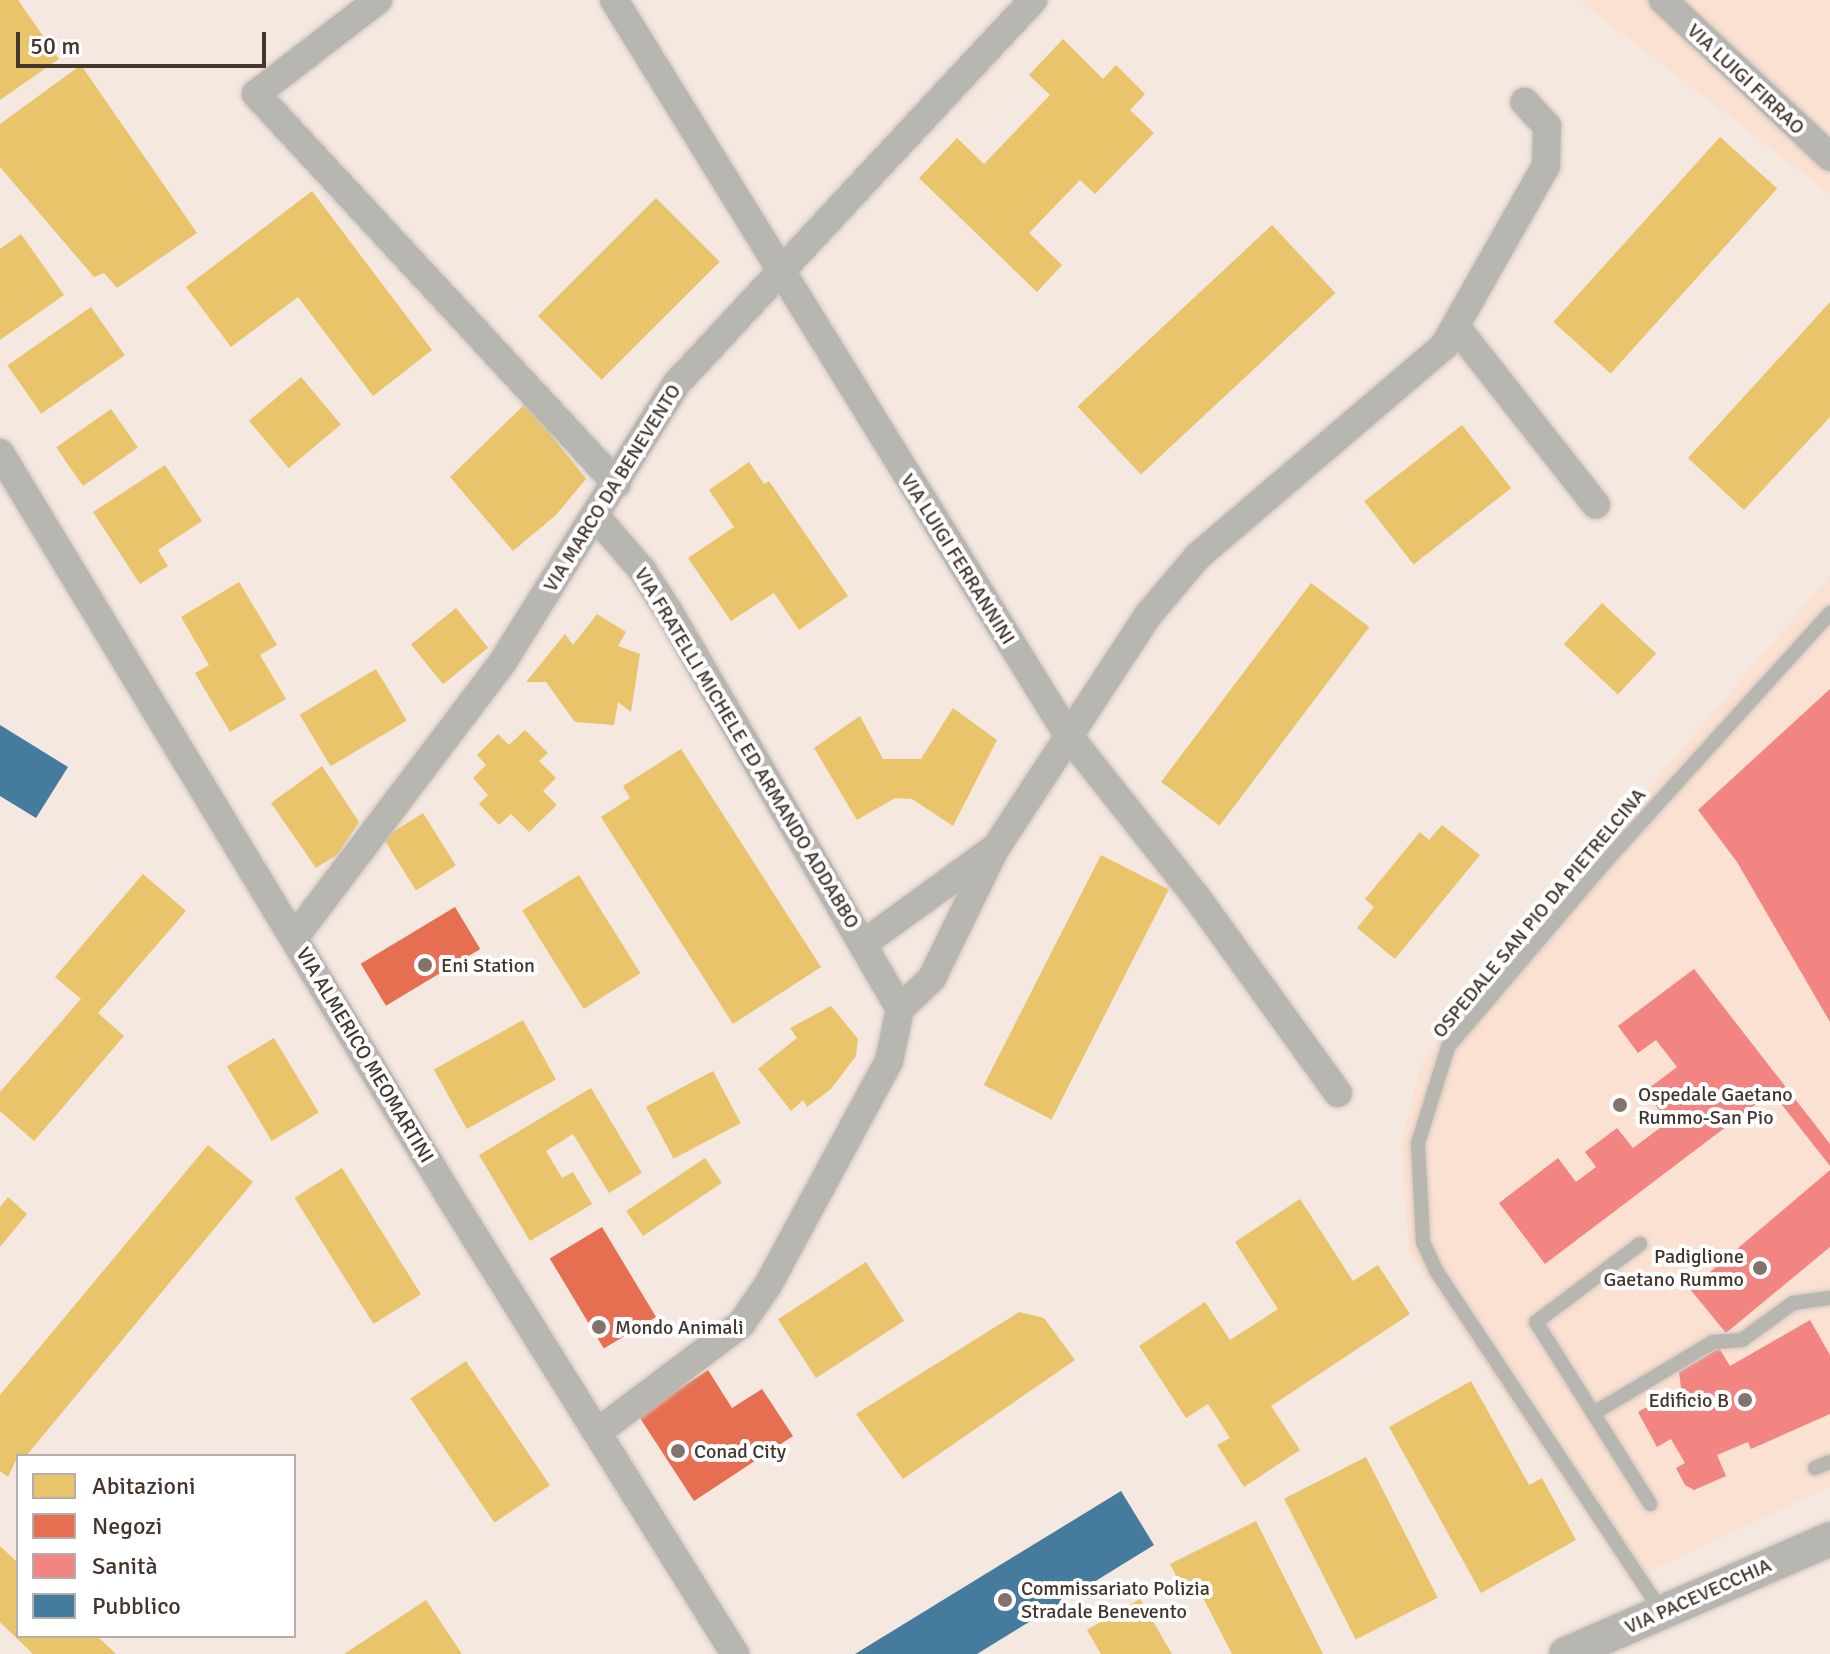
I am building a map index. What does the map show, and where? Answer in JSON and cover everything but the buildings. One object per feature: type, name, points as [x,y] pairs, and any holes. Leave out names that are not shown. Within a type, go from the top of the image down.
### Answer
[{"type":"street","points":[[378,0],[256,94],[617,484]]},
{"type":"street","name":"VIA LUIGI FERRANNINI","points":[[614,0],[1068,735],[1195,895],[1338,1093]]},
{"type":"street","name":"VIA MARCO DA BENEVENTO","points":[[294,938],[502,663],[597,518],[677,383],[1033,0]]},
{"type":"street","name":"VIA LUIGI FIRRAO","points":[[1663,0],[1830,157]]},
{"type":"street","name":"VIA FRATELLI MICHELE ED ARMANDO ADDABBO","points":[[597,518],[642,570],[669,612],[900,1009],[932,978],[995,849],[1149,614],[1198,556],[1444,346],[1546,166],[1547,126],[1525,102]]},
{"type":"street","points":[[1456,327],[1596,505]]},
{"type":"street","name":"VIA ALMERICO MEOMARTINI","points":[[0,453],[294,938],[735,1654]]},
{"type":"street","name":"VIA FRATELLI MICHELE ED ARMANDO ADDABBO","points":[[864,943],[995,849]]},
{"type":"street","points":[[599,1431],[741,1324],[768,1285],[889,1061],[900,1009]]},
{"type":"street","name":"VIA PACEVECCHIA","points":[[1566,1654],[1830,1539]]},
{"type":"lane","name":"OSPEDALE SAN PIO DA PIETRELCINA","points":[[1662,1612],[1436,1270],[1423,1242],[1418,1143],[1448,1047],[1615,851],[1830,613]]},
{"type":"lane","points":[[1640,1244],[1536,1322],[1650,1504]]},
{"type":"lane","points":[[1594,1413],[1713,1342],[1742,1340],[1793,1303],[1830,1298]]},
{"type":"lane","points":[[1815,1468],[1830,1462]]},
{"type":"shaded area","points":[[1579,0],[1830,0],[1830,194]]},
{"type":"shaded area","name":"Ospedale Gaetano Rummo-San Pio","points":[[1830,575],[1830,1486],[1629,1581],[1409,1252],[1401,1145],[1421,1065],[1458,1013]]},
{"type":"place","name":"Eni Station","points":[[425,965]]},
{"type":"place","name":"Ospedale Gaetano Rummo-San Pio","points":[[1620,1105]]},
{"type":"place","name":"Padiglione Gaetano Rummo","points":[[1760,1268]]},
{"type":"place","name":"Mondo Animali","points":[[599,1327]]},
{"type":"place","name":"Edificio B","points":[[1745,1400]]},
{"type":"place","name":"Conad City","points":[[678,1451]]},
{"type":"place","name":"Commissariato Polizia Stradale Benevento","points":[[1005,1600]]}]
